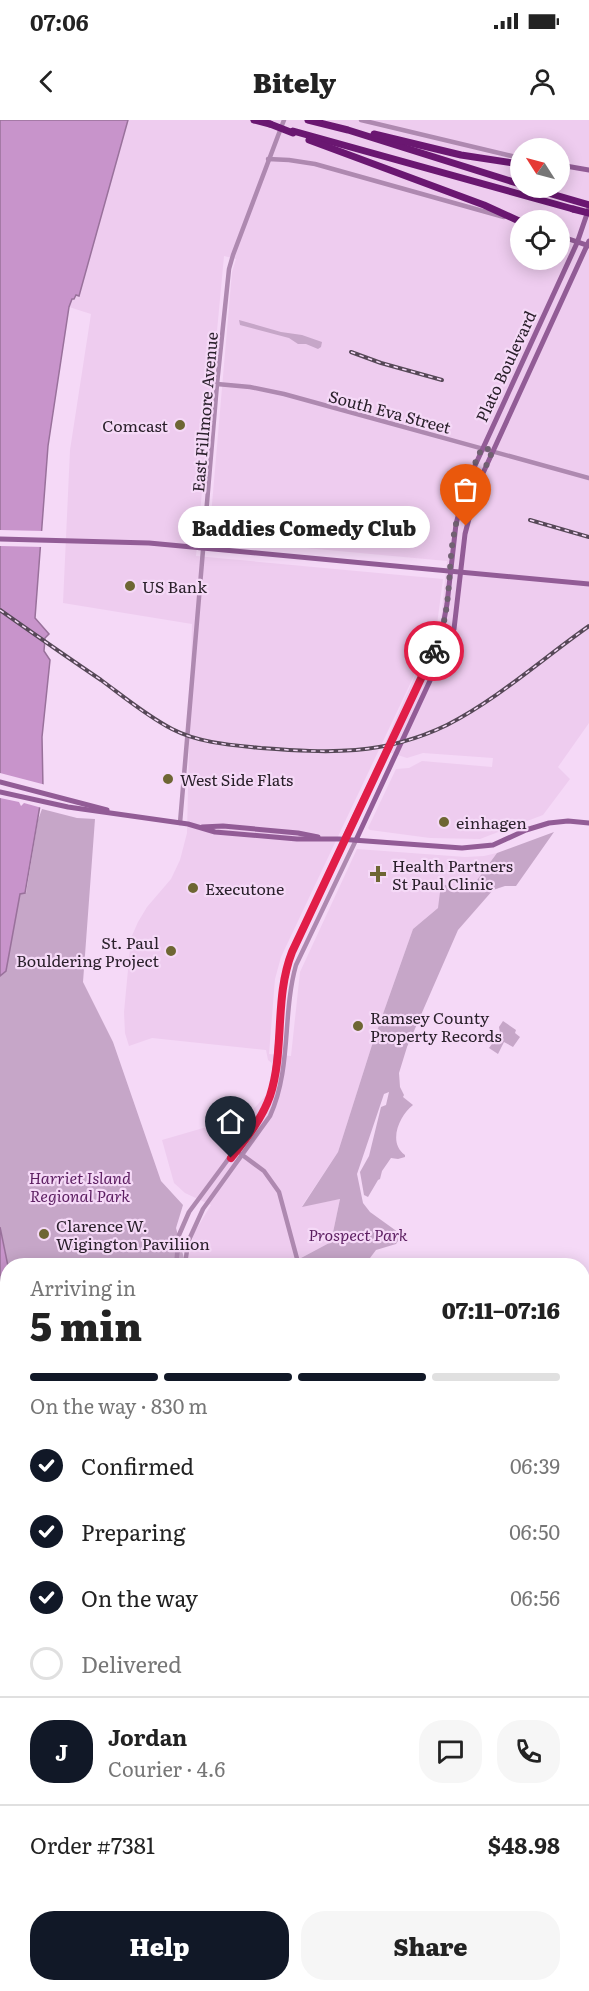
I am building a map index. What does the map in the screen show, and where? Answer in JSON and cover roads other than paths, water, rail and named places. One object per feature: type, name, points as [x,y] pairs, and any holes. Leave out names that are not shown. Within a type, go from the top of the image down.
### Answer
[{"type":"highway","points":[[254,120],[293,132],[510,217]]},
{"type":"highway","points":[[309,120],[510,181]]},
{"type":"highway","points":[[348,130],[371,133],[461,155],[510,162]]},
{"type":"highway","points":[[293,132],[574,205],[589,206]]},
{"type":"highway","points":[[556,198],[589,213]]},
{"type":"main road","points":[[570,167],[589,170]]},
{"type":"main road","name":"Plato Boulevard","points":[[344,839],[441,636],[456,524],[473,466],[578,243],[589,206]]},
{"type":"main road","points":[[570,240],[588,244]]},
{"type":"main road","name":"Plato Boulevard","points":[[356,840],[454,629],[466,526],[473,496],[588,244]]},
{"type":"main road","points":[[0,539],[139,542],[589,585]]},
{"type":"main road","points":[[0,782],[117,813]]},
{"type":"main road","points":[[0,792],[68,807],[180,823],[221,833],[297,839],[344,839],[453,848],[477,848],[493,844],[549,823],[572,821],[589,823]]},
{"type":"street","name":"East Fillmore Avenue","points":[[180,823],[217,384],[231,261],[284,120]]},
{"type":"street","points":[[361,120],[510,156]]},
{"type":"street","points":[[268,159],[315,164],[510,218]]},
{"type":"street","name":"South Eva Street","points":[[217,384],[268,390],[589,478]]},
{"type":"street","points":[[177,1258],[179,1235],[195,1204],[236,1151],[270,1097],[283,984],[288,963],[344,839]]},
{"type":"street","points":[[186,1258],[188,1242],[203,1209],[270,1116],[280,1090],[284,1070],[292,984],[296,965],[356,840]]},
{"type":"street","points":[[236,1151],[264,1171],[279,1192],[297,1258]]},
{"type":"railway","points":[[351,352],[442,380]]},
{"type":"railway","points":[[530,520],[589,537]]},
{"type":"railway","points":[[0,610],[145,712],[182,734],[227,744],[310,751],[378,747],[423,735],[447,725],[502,691],[589,626]]},
{"type":"place","name":"Comcast","points":[[180,425]]},
{"type":"place","name":"Baddies Comedy Club","points":[[466,526]]},
{"type":"place","name":"US Bank","points":[[130,586]]},
{"type":"place","name":"West Side Flats","points":[[168,779]]},
{"type":"place","name":"einhagen","points":[[444,822]]},
{"type":"place","name":"Health Partners St Paul Clinic","points":[[378,874]]},
{"type":"place","name":"Executone","points":[[193,888]]},
{"type":"place","name":"St. Paul Bouldering Project","points":[[171,951]]},
{"type":"place","name":"Ramsey County Property Records","points":[[358,1026]]},
{"type":"place","name":"Clarence W. Wigington Paviliion","points":[[44,1234]]},
{"type":"park label","name":"Harriet Island Regional Park","points":[[80,1186]]},
{"type":"park label","name":"Prospect Park","points":[[358,1234]]}]
